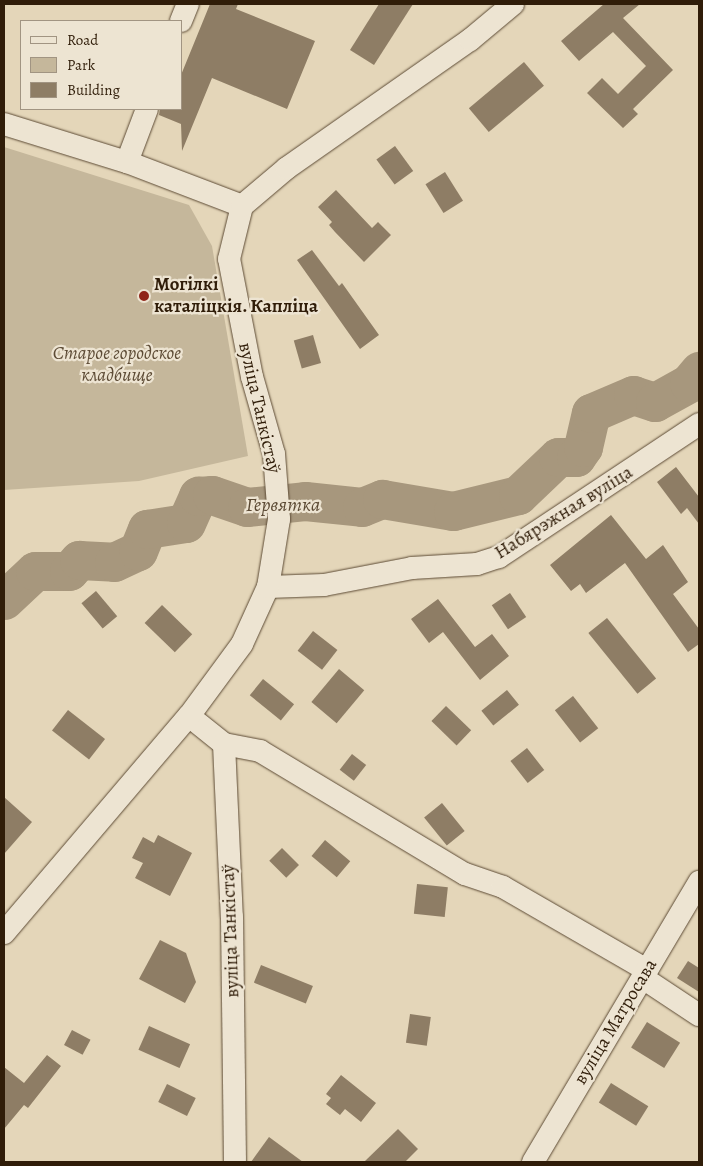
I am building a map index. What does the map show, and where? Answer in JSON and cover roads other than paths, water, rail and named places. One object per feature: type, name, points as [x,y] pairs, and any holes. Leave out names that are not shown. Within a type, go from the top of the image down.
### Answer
[{"type":"street","points":[[181,20],[188,4]]},
{"type":"street","points":[[4,124],[127,162],[242,206],[286,168],[470,40],[513,4]]},
{"type":"street","points":[[127,162],[147,110]]},
{"type":"street","name":"вуліца Танкістаў","points":[[4,933],[189,716],[242,644],[268,587],[279,519],[274,454],[250,368],[229,259],[242,206]]},
{"type":"street","name":"Набярэжная вуліца","points":[[268,587],[324,585],[412,568],[477,564],[499,557],[699,424]]},
{"type":"street","points":[[189,716],[224,744],[260,751],[465,874],[503,887],[645,974],[699,1015]]},
{"type":"street","name":"вуліца Танкістаў","points":[[224,744],[232,917],[235,1162]]},
{"type":"street","name":"вуліца Матросава","points":[[532,1162],[699,882]]},
{"type":"waterway","name":"Гервятка","points":[[4,600],[35,571],[69,571],[79,560],[114,562],[138,551],[147,529],[186,523],[198,496],[212,495],[247,507],[305,501],[362,507],[382,499],[453,511],[518,495],[558,457],[576,457],[583,447],[591,413],[633,395],[655,402],[689,383],[699,371]]},
{"type":"place","name":"Могілкі каталіцкія. Капліца","points":[[144,296]]},
{"type":"park label","name":"Старое городское кладбище","points":[[117,365]]}]
